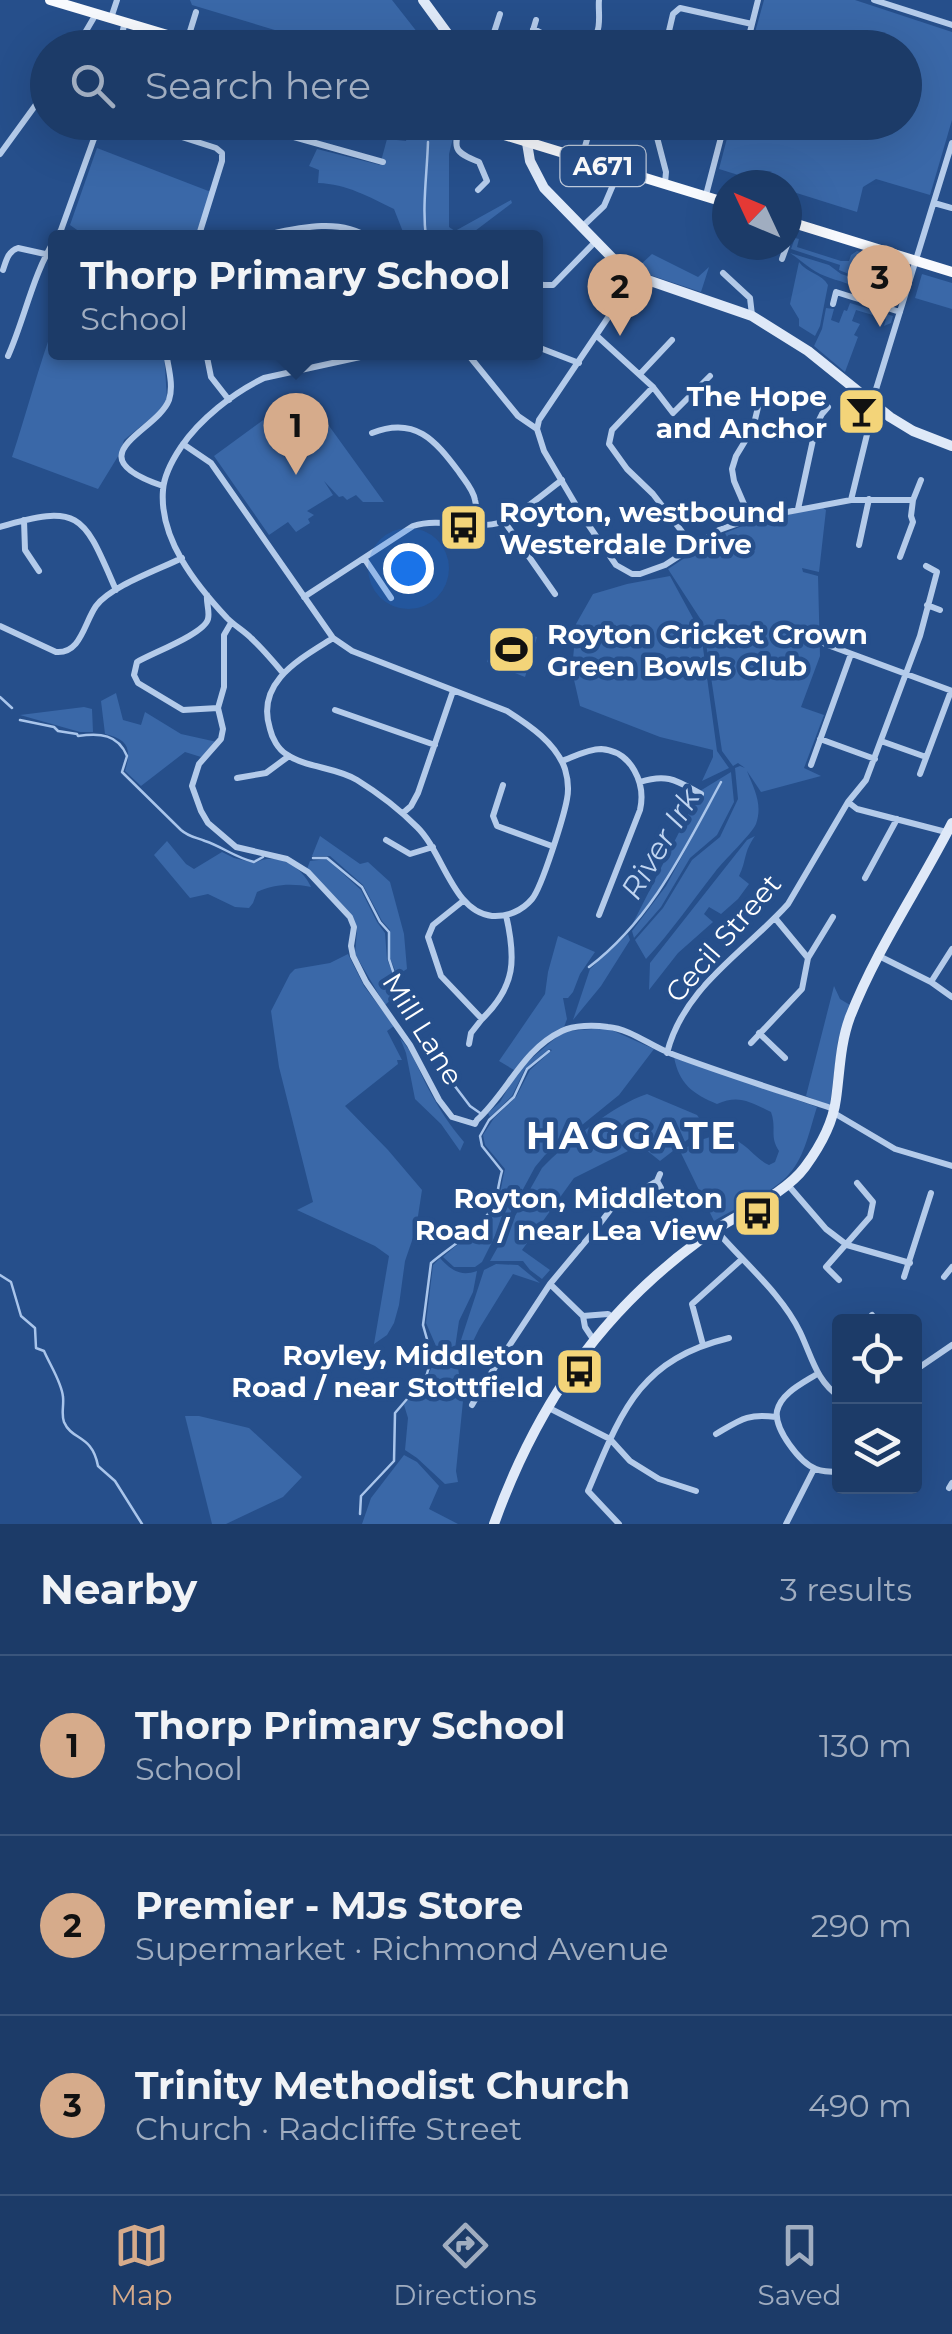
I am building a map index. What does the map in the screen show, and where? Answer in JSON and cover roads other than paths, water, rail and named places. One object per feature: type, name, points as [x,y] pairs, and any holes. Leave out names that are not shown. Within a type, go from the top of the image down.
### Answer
[{"type":"main road","points":[[50,0],[152,30]]},
{"type":"main road","points":[[423,0],[445,30]]},
{"type":"main road","name":"A671","points":[[519,140],[712,198]]},
{"type":"main road","points":[[528,143],[530,160],[544,188],[617,264],[636,276],[752,316],[808,352],[902,425],[952,446]]},
{"type":"main road","points":[[802,226],[952,272]]},
{"type":"main road","points":[[494,1524],[526,1448],[593,1338],[665,1267],[715,1229],[788,1185],[804,1169],[834,1110],[843,1039],[858,999],[878,955],[950,828]]},
{"type":"street","points":[[111,18],[117,0]]},
{"type":"street","points":[[597,30],[599,0]]},
{"type":"street","points":[[750,30],[758,0]]},
{"type":"street","points":[[874,0],[952,25]]},
{"type":"street","points":[[668,30],[673,14],[680,8],[752,24]]},
{"type":"street","points":[[191,30],[196,12]]},
{"type":"street","points":[[87,30],[96,14]]},
{"type":"street","points":[[495,30],[500,14]]},
{"type":"street","points":[[123,30],[125,22]]},
{"type":"street","points":[[0,154],[30,113]]},
{"type":"street","points":[[61,230],[94,140]]},
{"type":"street","points":[[190,140],[222,153],[200,230]]},
{"type":"street","points":[[305,140],[383,162]]},
{"type":"street","points":[[456,140],[456,150],[479,162],[487,181],[478,190]]},
{"type":"street","points":[[582,158],[587,140]]},
{"type":"street","points":[[657,140],[666,172],[665,184]]},
{"type":"street","points":[[705,196],[721,140]]},
{"type":"street","points":[[851,500],[873,404],[952,143]]},
{"type":"street","points":[[582,227],[604,206],[616,178]]},
{"type":"street","points":[[934,202],[952,208]]},
{"type":"street","points":[[303,230],[335,225],[358,230]]},
{"type":"street","points":[[543,285],[553,285],[595,242]]},
{"type":"street","points":[[3,270],[12,250],[45,254]]},
{"type":"street","points":[[8,356],[48,250]]},
{"type":"street","points":[[723,273],[750,298],[752,316]]},
{"type":"street","points":[[636,276],[539,420],[537,430],[540,444],[621,569],[640,574],[664,565],[719,530],[750,518],[851,500],[913,500]]},
{"type":"street","points":[[832,304],[836,292],[900,312]]},
{"type":"street","points":[[597,336],[640,374],[674,413],[710,376]]},
{"type":"street","points":[[640,374],[672,340]]},
{"type":"street","points":[[543,349],[579,363]]},
{"type":"street","points":[[163,486],[147,481],[126,466],[122,454],[129,440],[168,402],[171,385],[167,360]]},
{"type":"street","points":[[208,360],[211,377],[229,400]]},
{"type":"street","points":[[293,360],[295,371]]},
{"type":"street","points":[[283,673],[231,623],[182,558],[167,526],[163,486],[183,444],[201,423],[251,384],[346,360]]},
{"type":"street","points":[[472,360],[518,416],[537,430]]},
{"type":"street","points":[[653,387],[612,430],[609,444],[693,546]]},
{"type":"street","points":[[750,518],[732,469],[756,423],[760,399]]},
{"type":"street","points":[[798,509],[816,426],[828,407]]},
{"type":"street","points":[[372,434],[386,428],[402,428],[431,439],[473,492],[476,524]]},
{"type":"street","points":[[183,444],[211,464],[333,638],[352,650],[507,711],[551,746],[562,761],[568,798],[535,895],[526,906],[506,915],[479,913],[463,901],[427,837],[403,813],[357,779],[289,756],[276,744],[267,720],[273,687],[283,673],[333,638]]},
{"type":"street","points":[[304,597],[417,525],[504,521],[562,480]]},
{"type":"street","points":[[900,557],[913,522],[913,500],[921,480]]},
{"type":"street","points":[[859,545],[869,499]]},
{"type":"street","points":[[0,527],[58,514],[73,519],[97,547],[116,590]]},
{"type":"street","points":[[24,520],[25,550],[38,571]]},
{"type":"street","points":[[504,521],[555,594]]},
{"type":"street","points":[[0,626],[64,653],[73,647],[97,604],[116,590],[182,558]]},
{"type":"street","points":[[364,558],[391,598]]},
{"type":"street","name":"Cecil Street","points":[[667,1053],[671,1036],[700,990],[775,918],[798,890],[848,802],[866,780],[920,636],[936,572],[926,566]]},
{"type":"street","points":[[207,595],[209,615],[204,628],[137,662],[134,675],[138,683],[183,710],[218,708]]},
{"type":"street","points":[[927,606],[940,610]]},
{"type":"street","name":"Mill Lane","points":[[231,623],[224,635],[224,687],[218,708],[223,729],[221,740],[199,764],[192,786],[200,811],[236,847],[288,859],[308,872],[350,917],[356,963],[452,1117],[475,1124],[502,1094],[524,1060],[565,1029],[609,1027],[667,1053],[834,1110],[895,1148],[952,1166]]},
{"type":"street","points":[[825,644],[951,691],[920,774]]},
{"type":"street","points":[[811,765],[851,654]]},
{"type":"street","points":[[403,813],[418,792],[453,691]]},
{"type":"street","points":[[335,710],[435,745]]},
{"type":"street","points":[[820,739],[875,759]]},
{"type":"street","points":[[881,741],[926,758]]},
{"type":"street","points":[[562,761],[594,750],[608,751],[630,764],[640,782],[640,810],[598,914]]},
{"type":"street","points":[[237,778],[266,773],[289,756]]},
{"type":"street","points":[[640,782],[672,778],[702,794]]},
{"type":"street","points":[[503,786],[493,816],[496,826],[552,846]]},
{"type":"street","points":[[848,802],[857,809],[950,828]]},
{"type":"street","points":[[865,878],[897,819]]},
{"type":"street","points":[[386,840],[410,854],[433,847]]},
{"type":"street","points":[[463,901],[430,928],[429,941],[441,976],[482,1019]]},
{"type":"street","points":[[469,1044],[471,1032],[500,1000],[510,976],[513,951],[506,915]]},
{"type":"street","points":[[751,1043],[802,989],[808,958],[833,917]]},
{"type":"street","points":[[775,918],[808,958]]},
{"type":"street","points":[[930,982],[952,949]]},
{"type":"street","points":[[878,955],[952,996]]},
{"type":"street","points":[[759,1034],[785,1058]]},
{"type":"street","points":[[472,1405],[550,1284],[614,1204],[659,1181]]},
{"type":"street","points":[[839,1280],[826,1267],[870,1217],[873,1202],[857,1183]]},
{"type":"street","points":[[788,1185],[826,1229],[847,1245],[910,1263]]},
{"type":"street","points":[[904,1277],[932,1193]]},
{"type":"street","points":[[715,1229],[786,1305],[817,1374],[832,1392]]},
{"type":"street","points":[[703,1344],[692,1304],[741,1260]]},
{"type":"street","points":[[944,1277],[952,1267]]},
{"type":"street","points":[[550,1284],[583,1316],[593,1338]]},
{"type":"street","points":[[583,1316],[612,1317]]},
{"type":"street","points":[[619,1524],[588,1492],[627,1404],[669,1362],[703,1344],[730,1338]]},
{"type":"street","points":[[922,1366],[952,1345]]},
{"type":"street","points":[[817,1374],[792,1389],[776,1416],[786,1442],[814,1469],[832,1471]]},
{"type":"street","points":[[548,1408],[610,1439],[630,1461],[659,1480],[696,1491]]},
{"type":"street","points":[[716,1434],[756,1414],[776,1416]]},
{"type":"street","points":[[786,1524],[814,1469]]},
{"type":"waterway","name":"River Irk","points":[[426,230],[428,142]]},
{"type":"waterway","points":[[0,697],[12,708]]},
{"type":"waterway","points":[[20,720],[78,736],[113,739],[127,756],[122,772],[184,832],[247,860],[254,862],[263,857]]},
{"type":"waterway","name":"River Irk","points":[[589,967],[649,905],[680,858],[721,782]]},
{"type":"waterway","points":[[313,858],[327,858],[362,887],[389,932],[389,959],[408,1016]]},
{"type":"waterway","name":"River Irk","points":[[360,1514],[361,1496],[394,1461],[395,1413],[426,1377],[432,1357],[423,1325],[431,1263],[476,1227],[495,1202],[502,1171],[482,1146],[480,1136],[489,1120],[514,1097],[527,1069],[549,1051]]},
{"type":"waterway","points":[[451,1081],[480,1113]]},
{"type":"waterway","points":[[0,1275],[11,1282],[21,1316],[35,1328],[36,1348],[44,1351],[58,1380],[64,1422],[91,1448],[98,1466],[115,1481],[142,1524]]},
{"type":"place","name":"Trinity Methodist Church","points":[[880,327]]},
{"type":"place","name":"Premier - MJs Store","points":[[620,336]]},
{"type":"place","name":"The Hope and Anchor","points":[[862,412]]},
{"type":"place","name":"Thorp Primary School","points":[[296,475]]},
{"type":"place","name":"Royton, westbound Westerdale Drive","points":[[464,528]]},
{"type":"place","name":"Royton Cricket Crown Green Bowls Club","points":[[512,650]]},
{"type":"place","name":"Royton, Middleton Road / near Lea View","points":[[758,1214]]},
{"type":"place","name":"Royley, Middleton Road / near Stottfield","points":[[579,1371]]},
{"type":"district","name":"HAGGATE","points":[[632,1135]]}]
